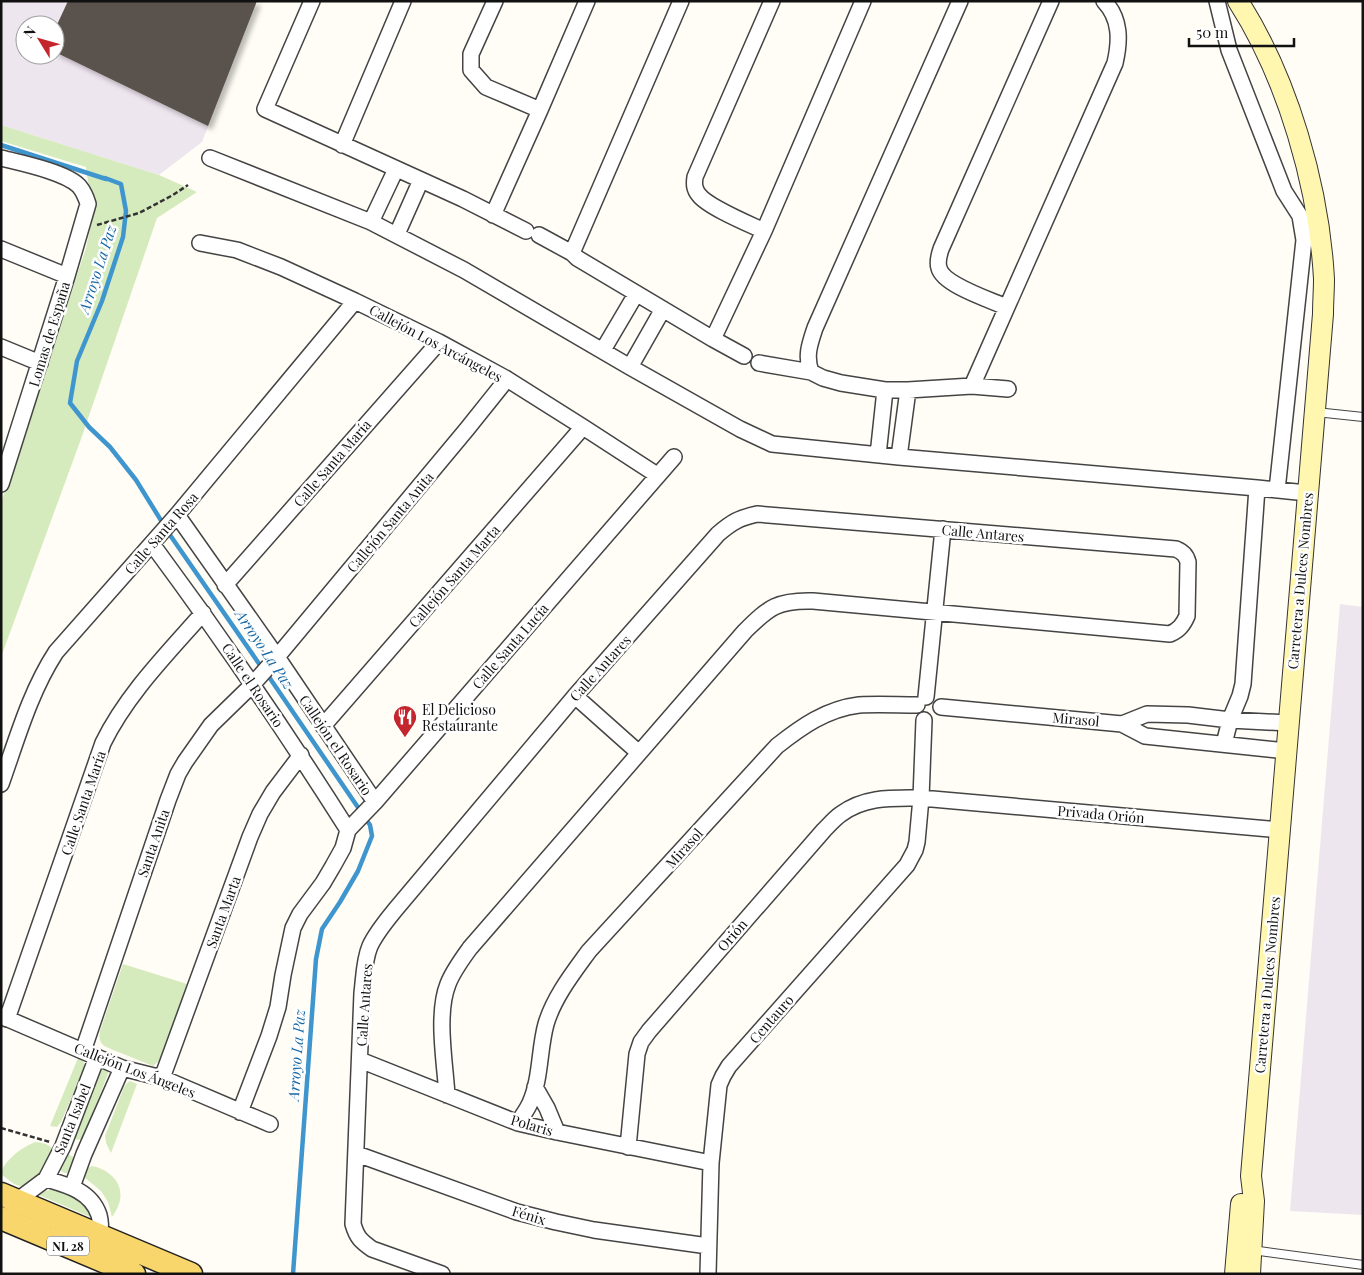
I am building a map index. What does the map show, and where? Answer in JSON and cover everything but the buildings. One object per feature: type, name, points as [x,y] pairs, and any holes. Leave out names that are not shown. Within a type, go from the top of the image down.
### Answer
[{"type":"main road","name":"Carretera a Dulces Nombres","points":[[1235,1274],[1242,1200],[1250,1176],[1323,314],[1324,280],[1312,191],[1295,129],[1279,82],[1238,1]]},
{"type":"main road","name":"Carretera a Dulces Nombres","points":[[1250,1176],[1254,1201],[1250,1274]]},
{"type":"main road","points":[[8,1195],[191,1274]]},
{"type":"main road","name":"NL 28","points":[[1,1218],[134,1274]]},
{"type":"street","points":[[312,1],[265,110],[463,199],[572,253],[577,258],[636,294],[744,356]]},
{"type":"street","points":[[342,145],[403,1]]},
{"type":"street","points":[[495,1],[470,54],[471,70],[486,87],[540,110]]},
{"type":"street","points":[[493,215],[587,1]]},
{"type":"street","points":[[572,253],[681,1]]},
{"type":"street","points":[[764,231],[711,205],[699,196],[694,184],[699,168],[772,1]]},
{"type":"street","points":[[713,339],[764,231],[863,1]]},
{"type":"street","points":[[811,372],[807,356],[815,328],[960,1]]},
{"type":"street","points":[[1006,307],[947,280],[939,269],[938,259],[944,240],[1051,1]]},
{"type":"street","points":[[972,386],[1115,63],[1119,46],[1118,34],[1112,13],[1104,1]]},
{"type":"street","points":[[1217,1],[1229,50],[1284,191],[1300,216],[1304,240],[1277,490]]},
{"type":"street","name":"Lomas de España","points":[[1,158],[50,172],[78,185],[85,193],[88,204],[40,363],[6,453],[1,484]]},
{"type":"street","points":[[210,158],[372,222],[397,234],[464,270],[740,429],[772,444],[1308,493]]},
{"type":"street","points":[[372,222],[396,169]]},
{"type":"street","points":[[397,234],[421,180]]},
{"type":"street","name":"Callejón Los Arcángeles","points":[[200,243],[237,250],[280,267],[439,342],[507,379],[657,475]]},
{"type":"street","points":[[1,249],[67,276]]},
{"type":"street","points":[[603,350],[636,294]]},
{"type":"street","name":"Calle Santa Rosa","points":[[1,784],[33,695],[44,670],[52,658],[73,631],[174,519],[355,301]]},
{"type":"street","points":[[630,367],[663,309]]},
{"type":"street","name":"Calle Santa María","points":[[226,585],[439,342]]},
{"type":"street","points":[[1,347],[40,363]]},
{"type":"street","points":[[759,363],[811,372],[840,383],[885,390],[972,386],[1008,389]]},
{"type":"street","name":"Callejón Santa Anita","points":[[274,660],[507,379]]},
{"type":"street","points":[[878,455],[885,390]]},
{"type":"street","points":[[899,457],[908,390]]},
{"type":"street","name":"Callejón Santa Marta","points":[[323,726],[583,427]]},
{"type":"street","name":"Calle Santa Lucía","points":[[240,1112],[278,1007],[293,928],[300,914],[333,866],[349,829],[373,804],[674,457]]},
{"type":"street","points":[[1224,744],[1230,720],[1243,684],[1257,488]]},
{"type":"street","name":"Calle Antares","points":[[442,1274],[372,1249],[356,1235],[354,1224],[364,966],[370,946],[395,910],[575,696],[718,534],[730,524],[743,517],[757,514],[1176,549],[1186,556],[1188,562],[1187,616],[1178,631],[1170,634],[935,613]]},
{"type":"street","name":"Callejón el Rosario","points":[[174,519],[226,585],[274,660],[323,726],[373,804]]},
{"type":"street","points":[[922,701],[933,697],[938,701],[940,713],[936,718],[931,721],[924,720],[919,717],[917,711],[922,701],[935,613],[943,529]]},
{"type":"street","name":"Calle el Rosario","points":[[155,541],[203,613],[253,682],[349,829]]},
{"type":"street","points":[[448,1095],[443,1032],[444,1000],[448,984],[457,966],[470,948],[745,631],[762,614],[776,605],[813,601],[935,613]]},
{"type":"street","name":"Calle Santa María","points":[[4,1017],[107,736],[128,702],[150,672],[203,613]]},
{"type":"street","name":"Santa Anita","points":[[83,1051],[178,774],[194,748],[212,725],[274,660]]},
{"type":"street","points":[[575,696],[639,753]]},
{"type":"street","name":"Mirasol","points":[[518,1123],[530,1102],[535,1087],[546,1024],[570,976],[589,951],[777,746],[800,727],[828,713],[858,706],[922,701]]},
{"type":"street","name":"Mirasol","points":[[940,707],[1122,724],[1145,736],[1286,751]]},
{"type":"street","name":"Mirasol","points":[[1122,724],[1147,714],[1188,715],[1230,720],[1288,723]]},
{"type":"street","name":"Centauro","points":[[708,1274],[711,1163],[719,1085],[736,1058],[907,865],[915,850],[921,798],[924,720]]},
{"type":"street","name":"Santa Marta","points":[[162,1078],[250,837],[260,814],[273,792],[301,755]]},
{"type":"street","name":"Privada Orión","points":[[921,798],[1280,830]]},
{"type":"street","name":"Orión","points":[[628,1147],[637,1054],[641,1042],[649,1030],[824,830],[841,814],[858,804],[879,799],[921,798]]},
{"type":"street","name":"Callejón Los Ángeles","points":[[4,1017],[122,1068],[162,1078],[270,1124]]},
{"type":"street","name":"Santa Isabel","points":[[8,1195],[46,1179],[63,1146],[97,1057]]},
{"type":"street","name":"Polaris","points":[[360,1060],[518,1123],[711,1163]]},
{"type":"street","name":"Santa Isabel","points":[[72,1187],[84,1154],[122,1068]]},
{"type":"street","points":[[535,1087],[547,1108],[557,1132]]},
{"type":"street","points":[[63,1146],[84,1154]]},
{"type":"street","name":"Fénix","points":[[357,1154],[517,1212],[594,1230],[708,1246]]},
{"type":"street","points":[[46,1179],[72,1187],[82,1193],[96,1208],[101,1223],[100,1233],[89,1243],[76,1250]]},
{"type":"street","points":[[8,1195],[16,1218],[26,1229]]},
{"type":"lane","points":[[1314,412],[1363,417]]},
{"type":"lane","points":[[1252,1250],[1363,1265]]},
{"type":"path","points":[[81,229],[139,213],[188,185]]},
{"type":"path","points":[[1,1128],[63,1146]]},
{"type":"shaded area","points":[[1,1],[257,1],[202,142],[159,175],[1,125]]},
{"type":"shaded area","points":[[1340,604],[1363,607],[1363,1215],[1290,1211]]},
{"type":"green space","points":[[1,125],[159,175],[197,192],[157,218],[81,439],[1,657],[1,503],[86,248],[96,201],[88,182],[86,167],[1,141]]},
{"type":"green space","points":[[123,964],[187,984],[160,1060],[153,1066],[106,1047],[100,1040],[100,1031]]},
{"type":"green space","points":[[78,1058],[83,1061],[85,1066],[61,1122],[57,1127],[50,1126]]},
{"type":"green space","points":[[103,1067],[109,1071],[83,1138],[77,1140],[73,1136]]},
{"type":"green space","points":[[130,1081],[137,1084],[111,1153],[105,1136],[124,1087]]},
{"type":"green space","points":[[37,1142],[52,1148],[50,1162],[44,1172],[22,1187],[14,1184],[1,1174],[5,1164],[15,1154],[26,1146]]},
{"type":"green space","points":[[68,1154],[73,1157],[73,1163],[67,1173],[64,1173],[60,1170],[65,1155]]},
{"type":"green space","points":[[92,1166],[110,1174],[119,1186],[120,1202],[112,1217],[108,1202],[101,1191],[84,1177],[88,1168]]},
{"type":"green space","points":[[55,1189],[84,1199],[95,1219],[39,1195],[45,1191]]},
{"type":"waterway","name":"Arroyo La Paz","points":[[1,145],[106,179]]},
{"type":"waterway","name":"Arroyo La Paz","points":[[105,178],[121,184],[126,211],[123,237],[102,301],[77,361],[70,403],[89,427],[110,447],[136,480],[170,535],[262,668]]},
{"type":"waterway","name":"Arroyo La Paz","points":[[267,674],[370,825],[372,836],[358,871],[322,929],[316,959],[293,1274]]},
{"type":"place","name":"El Delicioso Restaurante","points":[[405,738]]}]
